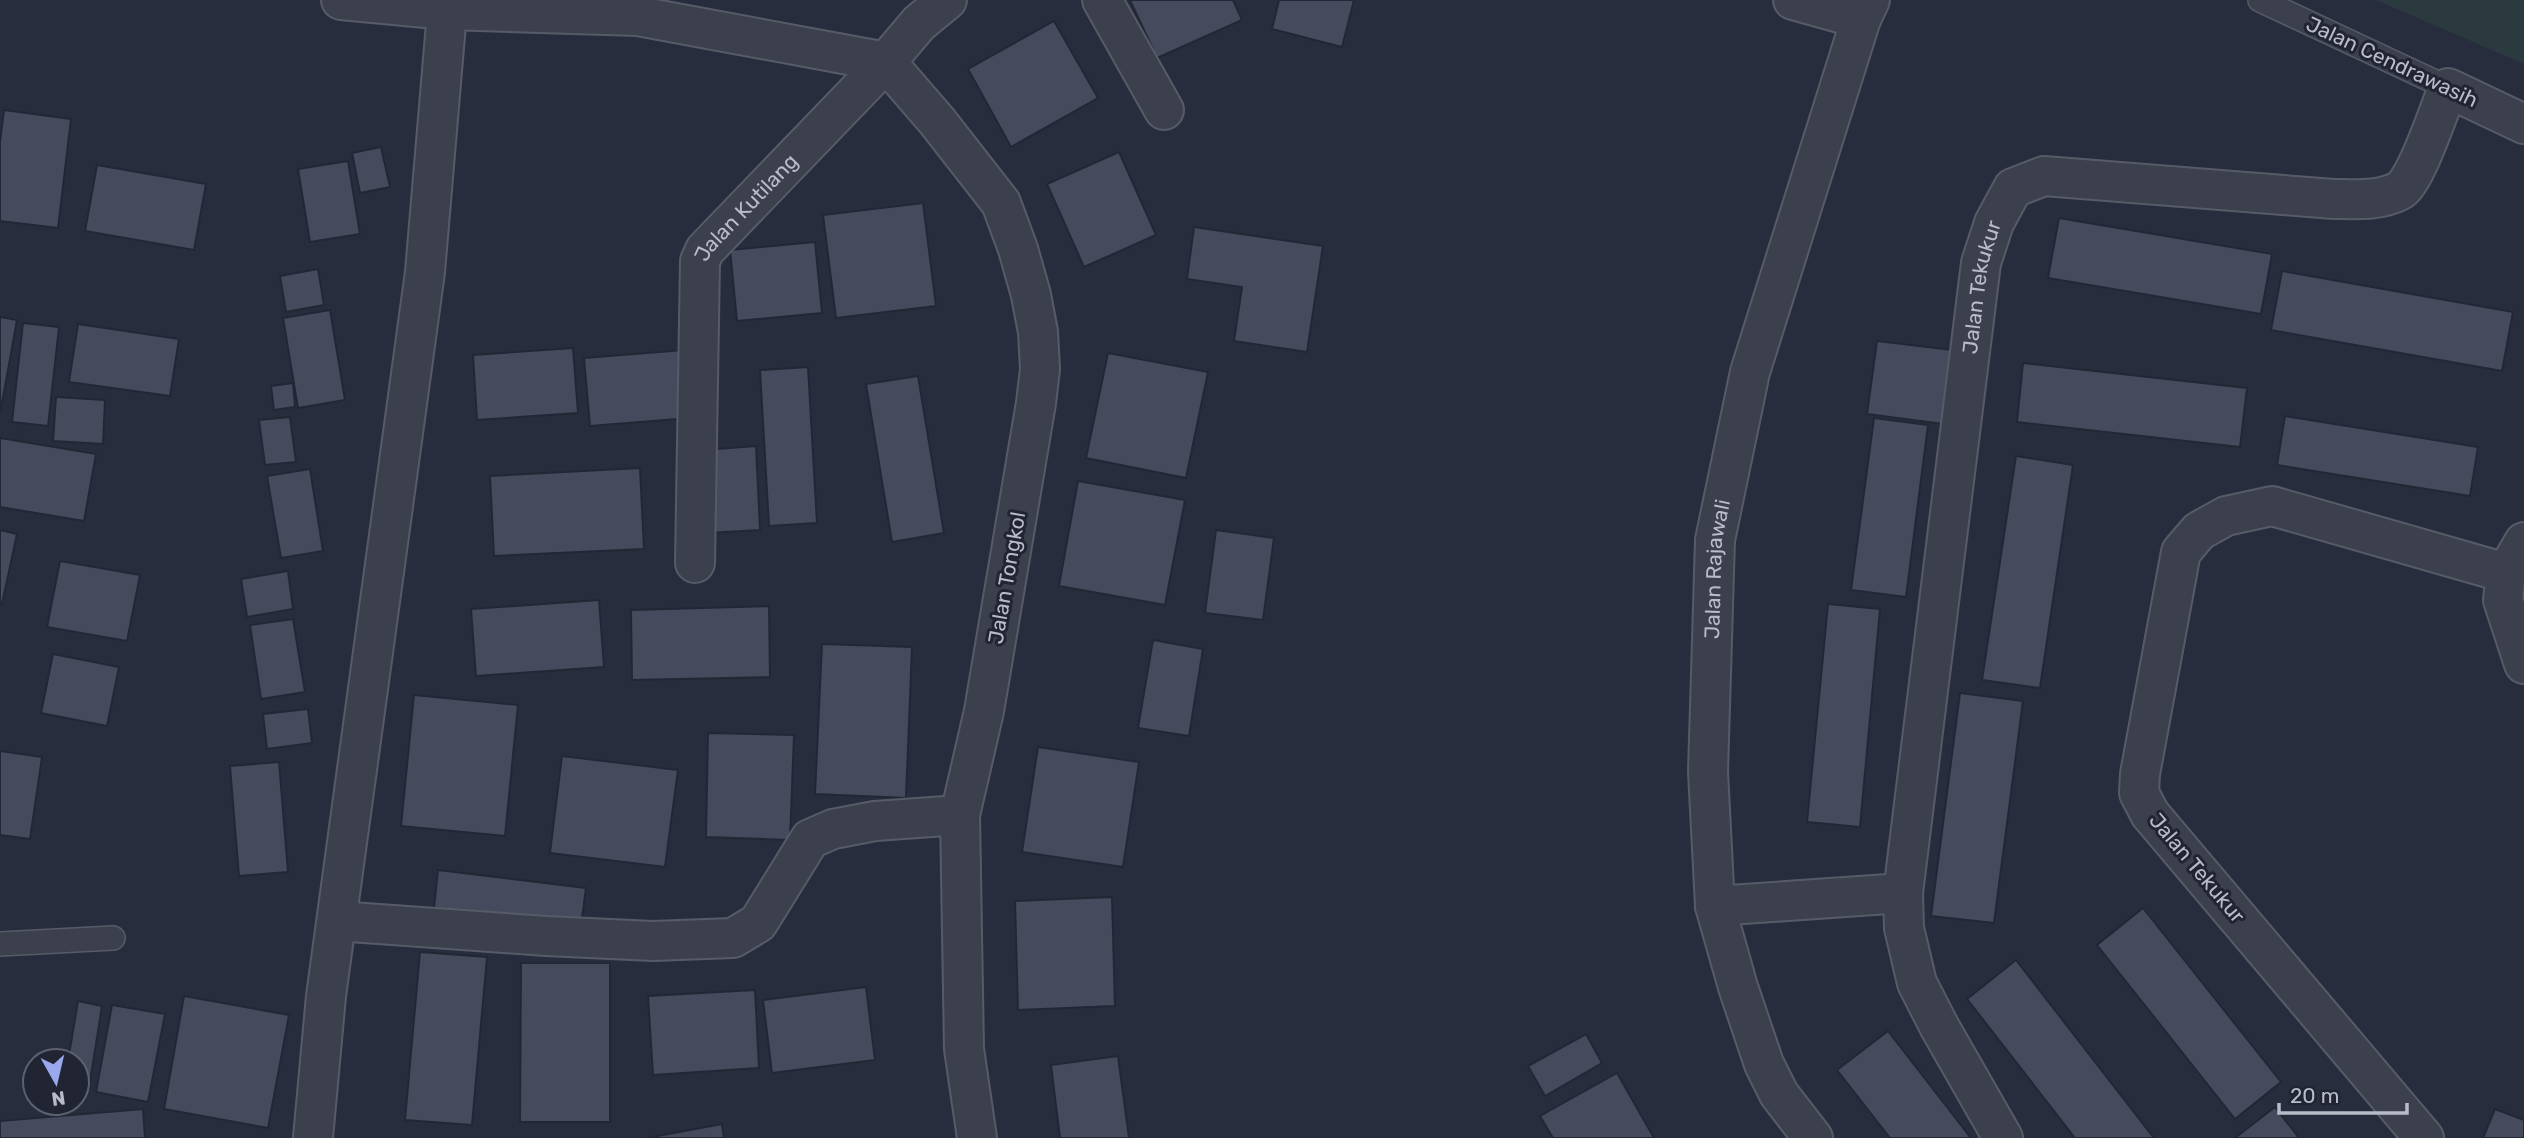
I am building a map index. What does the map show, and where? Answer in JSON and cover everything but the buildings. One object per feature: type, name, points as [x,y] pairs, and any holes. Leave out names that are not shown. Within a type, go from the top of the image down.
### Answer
[{"type":"street","points":[[341,0],[638,16],[886,62]]},
{"type":"street","name":"Jalan Kutilang","points":[[695,563],[700,261],[713,240],[886,62],[919,23],[947,0]]},
{"type":"street","points":[[1102,0],[1164,110]]},
{"type":"street","points":[[1793,0],[1866,10]]},
{"type":"street","points":[[313,1138],[326,996],[425,272],[447,5]]},
{"type":"street","name":"Jalan Rajawali","points":[[1813,1138],[1779,1094],[1764,1064],[1738,987],[1716,906],[1708,772],[1715,540],[1750,372],[1866,10]]},
{"type":"street","name":"Jalan Tongkol","points":[[886,62],[937,121],[1001,203],[1018,249],[1038,332],[1040,369],[1036,403],[984,711],[960,815],[964,1049],[977,1138]]},
{"type":"street","name":"Jalan Cendrawasih","points":[[2448,88],[2524,124]]},
{"type":"street","name":"Jalan Tekukur","points":[[2003,1138],[1917,983],[1904,928],[1903,893],[1981,263],[1994,223],[2013,188],[2043,176],[2334,200],[2376,199],[2403,190],[2414,172],[2448,88]]},
{"type":"street","name":"Jalan Tekukur","points":[[2424,1138],[2150,814],[2139,793],[2140,774],[2181,552],[2199,531],[2227,516],[2272,506],[2515,558]]},
{"type":"street","points":[[2515,558],[2503,600],[2524,664]]},
{"type":"street","points":[[337,921],[653,941],[733,939],[758,923],[810,839],[833,829],[875,821],[960,815]]},
{"type":"street","points":[[1716,906],[1903,893]]},
{"type":"lane","name":"Jalan Cendrawasih","points":[[2260,0],[2448,88]]},
{"type":"lane","points":[[0,944],[113,938]]},
{"type":"shaded area","points":[[2376,0],[2524,0],[2524,64]]}]
